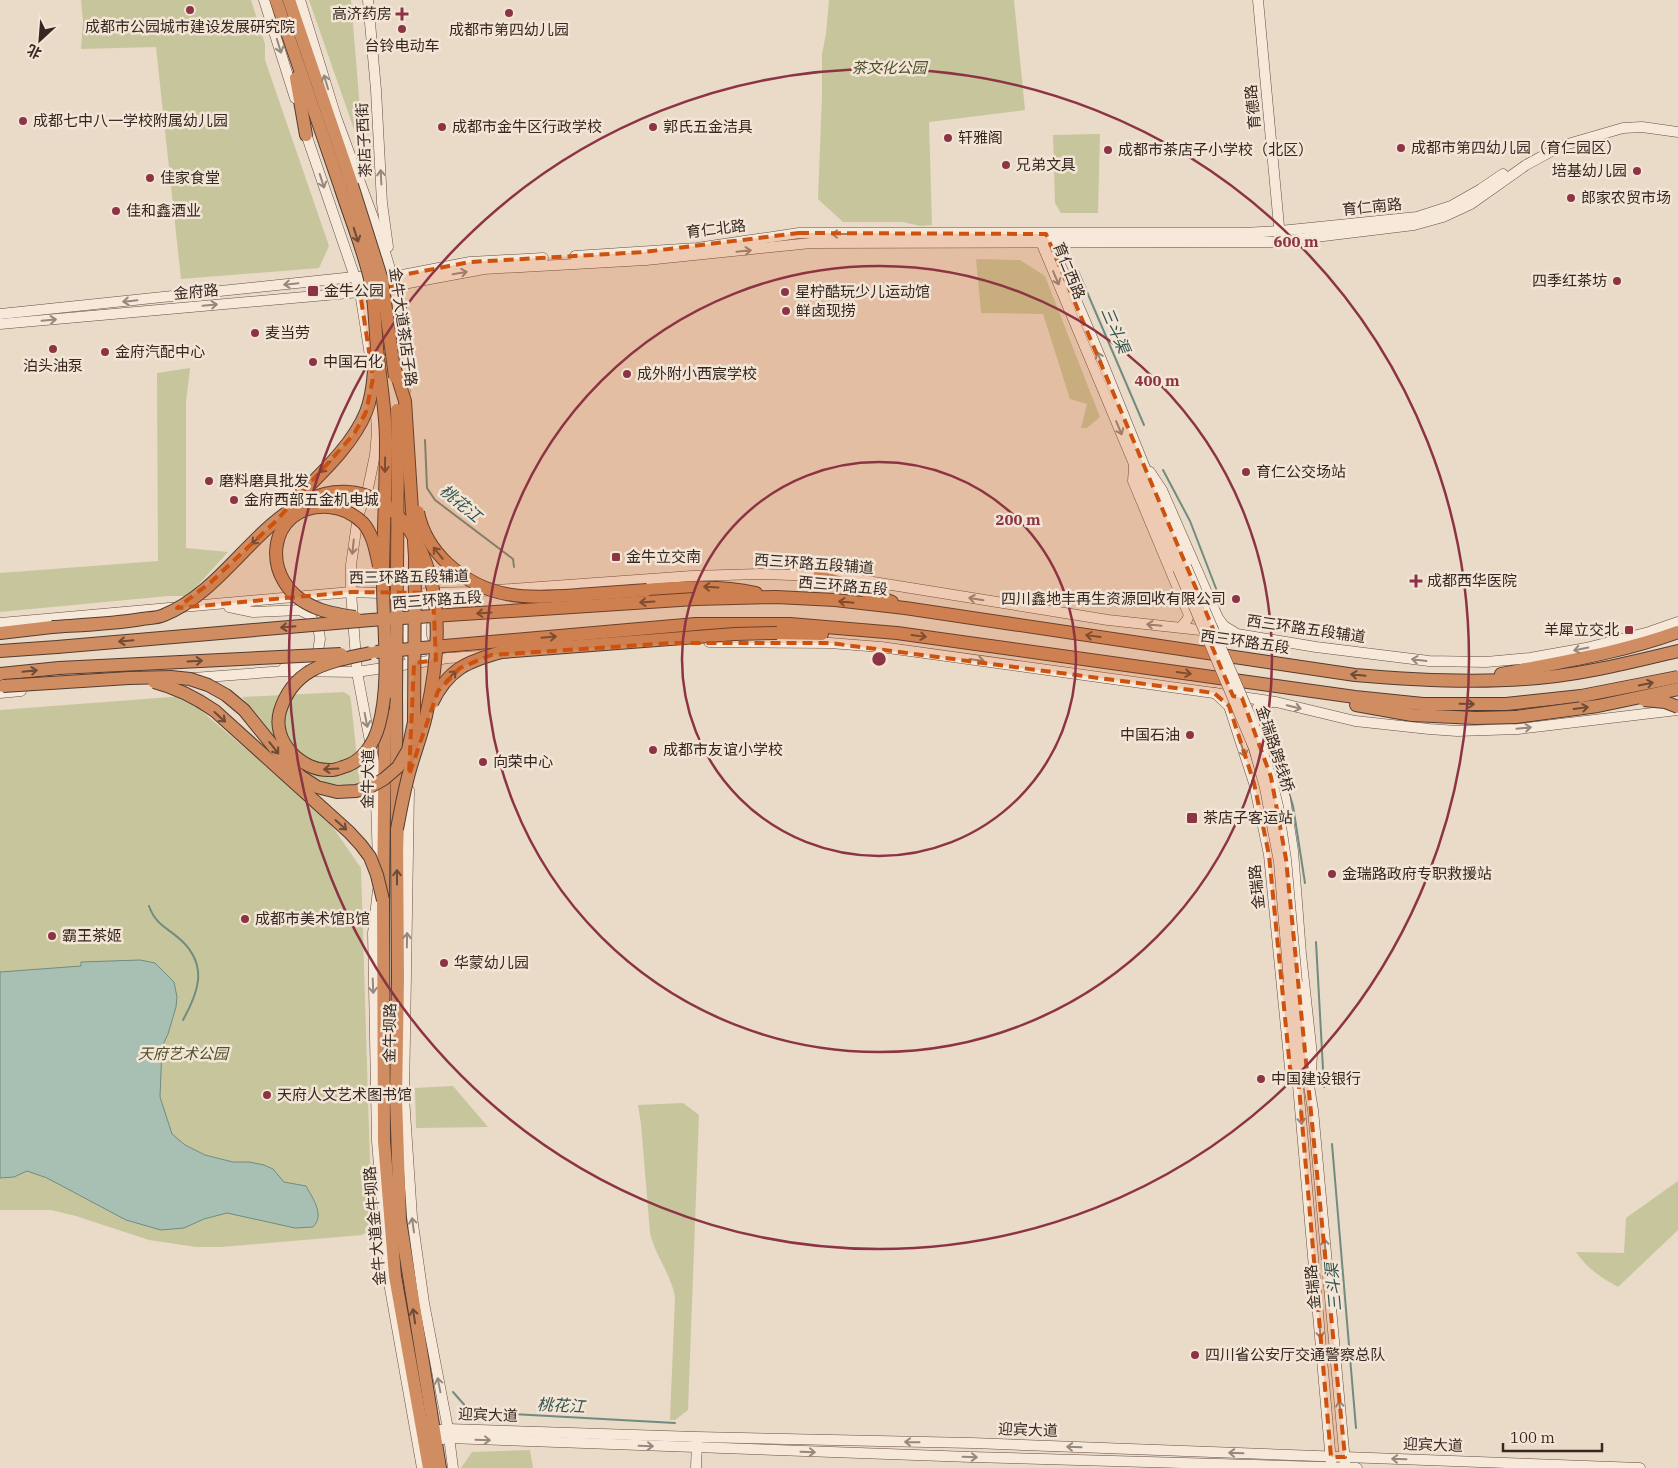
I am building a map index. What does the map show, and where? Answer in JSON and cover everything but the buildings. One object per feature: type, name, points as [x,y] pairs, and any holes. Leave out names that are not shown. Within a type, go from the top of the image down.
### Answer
[{"type":"highway","name":"金牛大道茶店子路","points":[[276,0],[288,37],[382,280],[395,369],[398,444],[398,584]]},
{"type":"highway","name":"金牛大道茶店子路","points":[[289,0],[347,187],[371,283],[386,441],[383,581]]},
{"type":"highway","points":[[296,0],[315,80]]},
{"type":"highway","points":[[288,37],[306,135]]},
{"type":"highway","points":[[0,633],[124,622],[163,616],[194,597],[276,521],[341,451],[354,434],[366,412],[377,346]]},
{"type":"highway","points":[[1,684],[129,678],[171,677],[190,679],[208,685],[226,695],[244,710],[286,762],[300,776],[317,787],[337,792],[356,791],[370,787],[384,779],[398,767],[408,750],[414,722],[414,557],[405,401],[395,369]]},
{"type":"highway","points":[[409,470],[421,526],[429,542],[459,574],[480,586],[507,595],[534,598],[696,586],[736,588],[776,597]]},
{"type":"highway","points":[[276,521],[306,500],[323,493],[356,492],[374,498],[390,508],[404,522],[416,540],[426,564],[436,611],[437,645],[435,668],[426,717],[407,780],[397,829]]},
{"type":"highway","points":[[371,620],[331,613],[314,607],[300,600],[286,587],[279,573],[276,558],[277,544],[281,531],[291,518],[310,508],[334,508],[351,514],[364,524],[372,540],[383,581]]},
{"type":"highway","points":[[819,576],[857,588],[905,608]]},
{"type":"highway","name":"金牛大道","points":[[383,581],[385,695],[383,978]]},
{"type":"highway","name":"金牛大道","points":[[398,584],[398,978]]},
{"type":"highway","name":"西三环路五段","points":[[0,651],[371,620],[695,598],[776,597],[835,600],[905,608],[1355,675],[1418,681],[1526,680],[1581,672],[1678,650]]},
{"type":"highway","points":[[1,684],[59,668],[370,653],[696,624],[790,624],[897,633],[1355,697],[1441,704],[1506,704],[1581,696],[1678,677]]},
{"type":"highway","points":[[1470,681],[1602,654],[1650,642],[1678,632]]},
{"type":"highway","points":[[426,717],[438,691],[448,677],[477,659],[502,652],[735,634],[897,633]]},
{"type":"highway","points":[[370,653],[330,662],[309,670],[295,682],[284,697],[279,715],[279,735],[288,749],[299,760],[313,767],[331,770],[350,765],[361,758],[372,744],[385,695]]},
{"type":"highway","points":[[129,678],[177,688],[196,698],[214,711],[349,832],[361,845],[370,857],[383,900]]},
{"type":"highway","points":[[1323,692],[1352,704],[1412,715],[1476,718],[1516,717],[1598,706],[1678,689]]},
{"type":"highway","points":[[1632,698],[1657,701],[1678,709]]},
{"type":"highway","name":"金牛大道金牛坝路","points":[[383,978],[384,1126],[395,1276],[430,1468]]},
{"type":"highway","name":"金牛大道金牛坝路","points":[[398,978],[400,1220],[424,1437],[440,1468]]},
{"type":"street","name":"金牛坝路","points":[[264,0],[306,135],[360,292],[374,381],[377,432],[375,455],[368,488],[358,516],[351,592],[357,672],[375,768],[378,890],[373,933],[373,967],[377,1141],[388,1276],[424,1437],[422,1468]]},
{"type":"street","points":[[300,0],[336,117],[382,242],[393,282]]},
{"type":"street","name":"茶店子西街","points":[[368,0],[376,90],[382,203],[393,282]]},
{"type":"street","name":"育德路","points":[[1258,0],[1280,236]]},
{"type":"street","name":"育仁南路","points":[[1045,239],[1242,233],[1280,236],[1417,217],[1451,206],[1481,190],[1524,159],[1561,140],[1607,124],[1644,120],[1678,126]]},
{"type":"street","points":[[1280,236],[1414,225],[1436,219],[1471,204],[1526,165],[1561,146],[1622,128],[1642,127],[1678,132]]},
{"type":"street","name":"育仁北路","points":[[393,282],[470,262],[653,252],[799,234],[1045,239]]},
{"type":"street","name":"育仁西路","points":[[1045,239],[1182,568]]},
{"type":"street","name":"金府路","points":[[0,314],[354,277],[393,282]]},
{"type":"street","name":"金牛坝路","points":[[393,282],[402,342],[406,411],[406,594],[409,663],[404,1097],[412,1217],[424,1303],[449,1434],[453,1468]]},
{"type":"street","name":"金府路","points":[[0,324],[360,292],[393,282]]},
{"type":"street","points":[[1138,462],[1133,481],[1189,615],[1181,627]]},
{"type":"street","points":[[1138,462],[1162,490],[1218,618],[1224,626],[1237,634]]},
{"type":"street","name":"金瑞路跨线桥","points":[[1182,568],[1254,748],[1266,788],[1279,862],[1293,982]]},
{"type":"street","name":"西三环路五段辅道","points":[[0,623],[351,592],[406,594],[468,592],[692,576],[760,574],[819,576],[861,580],[1108,620],[1237,634],[1316,647],[1430,661],[1486,662],[1530,658],[1586,648],[1649,632],[1678,622]]},
{"type":"street","points":[[448,658],[430,652],[424,645],[420,628],[423,615],[432,604],[445,598],[468,592]]},
{"type":"street","points":[[218,605],[253,612],[300,610],[310,615],[319,632],[318,650],[312,658],[268,673]]},
{"type":"street","points":[[1,684],[268,673],[357,672],[448,658],[672,643],[740,641],[830,643],[929,653],[1276,702],[1355,721],[1456,730],[1518,729],[1678,709]]},
{"type":"street","name":"金瑞路","points":[[1214,693],[1230,706],[1254,783],[1269,855],[1290,1068],[1304,1086]]},
{"type":"street","name":"金瑞路","points":[[1276,702],[1259,706],[1256,710],[1285,798],[1293,851],[1301,954],[1312,1055],[1304,1086],[1331,1464]]},
{"type":"street","name":"金瑞路","points":[[1293,982],[1346,1468]]},
{"type":"street","points":[[398,1143],[406,1120]]},
{"type":"street","points":[[377,1141],[384,1126]]},
{"type":"street","points":[[385,1239],[391,1222]]},
{"type":"street","name":"迎宾大道","points":[[449,1434],[697,1448],[1331,1464],[1345,1456],[1640,1468]]},
{"type":"street","name":"迎宾大道","points":[[424,1437],[449,1434],[972,1443],[1331,1464],[1346,1468],[1357,1468]]},
{"type":"street","points":[[696,1468],[697,1437]]},
{"type":"highlighted area","points":[[799,233],[1046,234],[1214,631],[1205,630],[1233,696],[1242,698],[1271,777],[1286,859],[1345,1457],[1331,1457],[1299,1087],[1290,1068],[1269,855],[1254,783],[1229,706],[1214,693],[830,643],[672,643],[491,655],[460,668],[438,691],[409,775],[414,663],[436,660],[433,593],[351,592],[177,608],[211,582],[276,521],[354,434],[366,412],[373,378],[360,292],[395,286],[392,277],[470,262],[644,252]]},
{"type":"green space","name":"金牛公园","points":[[81,0],[251,0],[265,44],[265,60],[329,246],[319,268],[181,279],[156,47],[81,49],[83,21]]},
{"type":"green space","points":[[309,0],[351,0],[364,158]]},
{"type":"green space","name":"茶文化公园","points":[[829,0],[1014,0],[1025,110],[929,122],[932,225],[920,226],[903,222],[843,222],[818,199],[822,54]]},
{"type":"green space","points":[[1100,134],[1098,213],[1061,213],[1055,203],[1053,135]]},
{"type":"green space","points":[[976,259],[1020,260],[1045,276],[1100,417],[1087,428],[1081,428],[1087,404],[1070,399],[1043,314],[981,313]]},
{"type":"green space","points":[[190,368],[186,402],[186,548],[228,552],[188,596],[168,596],[0,612],[0,573],[158,561],[157,373]]},
{"type":"green space","points":[[344,692],[350,696],[360,786],[328,784],[314,778],[298,767],[279,748],[267,728],[242,697]]},
{"type":"green space","name":"天府艺术公园","points":[[184,696],[330,823],[361,868],[372,1229],[362,1235],[222,1247],[196,1247],[149,1240],[76,1216],[51,1210],[0,1210],[0,710]]},
{"type":"green space","points":[[453,1086],[488,1127],[416,1128],[415,1088]]},
{"type":"green space","points":[[683,1103],[699,1115],[688,1410],[675,1420],[670,1420],[675,1297],[670,1280],[655,1249],[650,1233],[638,1105]]},
{"type":"green space","points":[[1678,1181],[1678,1230],[1618,1287],[1595,1272],[1576,1252],[1624,1253],[1626,1218]]},
{"type":"green space","points":[[530,1450],[533,1468],[461,1468],[472,1452]]},
{"type":"shaded area","points":[[140,960],[155,963],[174,982],[177,997],[168,1034],[162,1047],[160,1097],[172,1134],[185,1145],[205,1155],[233,1162],[249,1162],[264,1165],[273,1169],[284,1182],[306,1186],[318,1212],[318,1217],[313,1227],[295,1228],[227,1213],[204,1219],[184,1228],[161,1230],[126,1220],[47,1178],[27,1171],[14,1177],[0,1178],[0,972],[81,966],[81,962]]},
{"type":"waterway","name":"三斗渠","points":[[1078,271],[1144,425]]},
{"type":"waterway","name":"桃花江","points":[[425,440],[427,488],[435,500],[513,559],[514,567]]},
{"type":"waterway","name":"三斗渠","points":[[1163,470],[1190,521],[1217,591]]},
{"type":"waterway","name":"三斗渠","points":[[1274,743],[1293,806],[1305,883]]},
{"type":"waterway","points":[[149,906],[155,918],[183,942],[191,951],[196,961],[198,971],[196,990],[183,1020]]},
{"type":"waterway","name":"三斗渠","points":[[1316,942],[1324,1087]]},
{"type":"waterway","name":"三斗渠","points":[[1332,1144],[1356,1428]]},
{"type":"waterway","name":"桃花江","points":[[453,1392],[468,1409],[479,1412],[675,1423]]},
{"type":"place","name":"成都市公园城市建设发展研究院","points":[[190,10]]},
{"type":"place","name":"成都市第四幼儿园","points":[[509,13]]},
{"type":"place","name":"高济药房","points":[[402,14]]},
{"type":"place","name":"台铃电动车","points":[[402,29]]},
{"type":"place","name":"成都七中八一学校附属幼儿园","points":[[23,121]]},
{"type":"place","name":"成都市金牛区行政学校","points":[[442,127]]},
{"type":"place","name":"郭氏五金洁具","points":[[653,127]]},
{"type":"place","name":"轩雅阁","points":[[948,138]]},
{"type":"place","name":"成都市第四幼儿园（育仁园区）","points":[[1401,148]]},
{"type":"place","name":"成都市茶店子小学校（北区）","points":[[1108,150]]},
{"type":"place","name":"兄弟文具","points":[[1006,165]]},
{"type":"place","name":"培基幼儿园","points":[[1637,171]]},
{"type":"place","name":"佳家食堂","points":[[150,178]]},
{"type":"place","name":"郎家农贸市场","points":[[1571,198]]},
{"type":"place","name":"佳和鑫酒业","points":[[116,211]]},
{"type":"place","name":"四季红茶坊","points":[[1617,281]]},
{"type":"place","name":"金牛公园","points":[[313,291]]},
{"type":"place","name":"星柠酷玩少儿运动馆","points":[[785,292]]},
{"type":"place","name":"鲜卤现捞","points":[[786,311]]},
{"type":"place","name":"麦当劳","points":[[255,333]]},
{"type":"place","name":"泊头油泵","points":[[53,349]]},
{"type":"place","name":"金府汽配中心","points":[[105,352]]},
{"type":"place","name":"中国石化","points":[[313,362]]},
{"type":"place","name":"成外附小西宸学校","points":[[627,374]]},
{"type":"place","name":"育仁公交场站","points":[[1246,472]]},
{"type":"place","name":"磨料磨具批发","points":[[209,481]]},
{"type":"place","name":"金府西部五金机电城","points":[[234,500]]},
{"type":"place","name":"金牛立交南","points":[[616,557]]},
{"type":"place","name":"成都西华医院","points":[[1416,581]]},
{"type":"place","name":"四川鑫地丰再生资源回收有限公司","points":[[1236,599]]},
{"type":"place","name":"羊犀立交北","points":[[1629,630]]},
{"type":"place","name":"中国石油","points":[[1190,735]]},
{"type":"place","name":"成都市友谊小学校","points":[[653,750]]},
{"type":"place","name":"向荣中心","points":[[483,762]]},
{"type":"place","name":"茶店子客运站","points":[[1192,818]]},
{"type":"place","name":"金瑞路政府专职救援站","points":[[1332,874]]},
{"type":"place","name":"成都市美术馆B馆","points":[[245,919]]},
{"type":"place","name":"霸王茶姬","points":[[52,936]]},
{"type":"place","name":"华蒙幼儿园","points":[[444,963]]},
{"type":"place","name":"中国建设银行","points":[[1261,1079]]},
{"type":"place","name":"天府人文艺术图书馆","points":[[267,1095]]},
{"type":"place","name":"四川省公安厅交通警察总队","points":[[1195,1355]]}]
